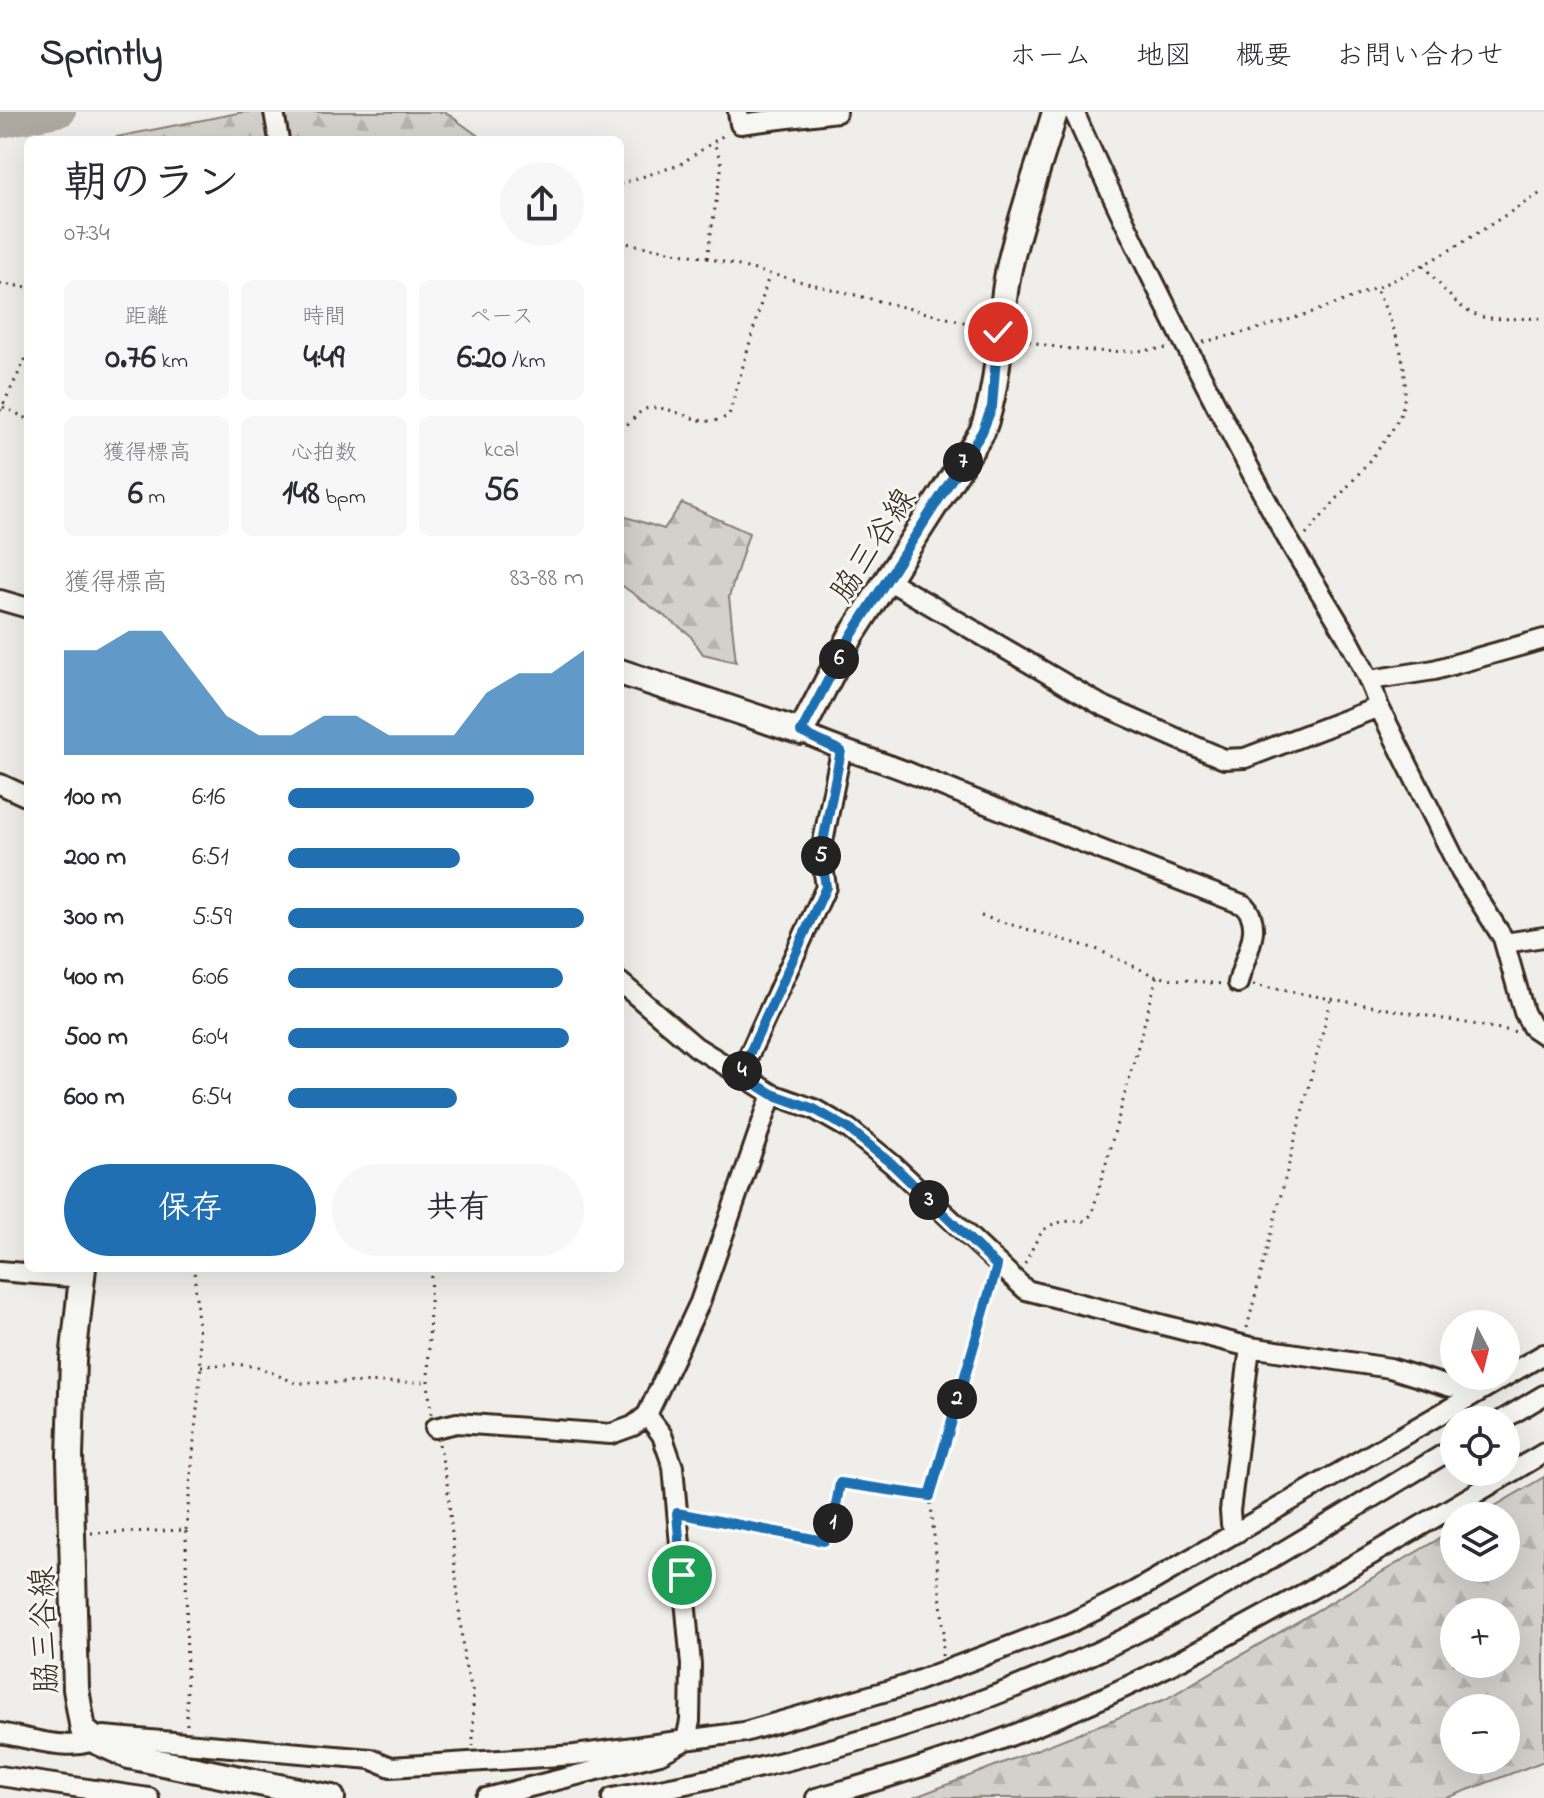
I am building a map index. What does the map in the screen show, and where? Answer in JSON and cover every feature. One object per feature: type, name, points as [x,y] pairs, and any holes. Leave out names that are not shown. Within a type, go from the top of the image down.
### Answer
[{"type":"main road","name":"脇三谷線","points":[[801,732],[851,636],[982,432],[992,407],[998,332],[1009,269],[1055,112]]},
{"type":"main road","points":[[624,673],[801,732]]},
{"type":"main road","name":"脇三谷線","points":[[82,1273],[70,1396],[76,1689],[83,1730],[96,1741]]},
{"type":"main road","points":[[96,1741],[129,1756],[332,1798]]},
{"type":"street","points":[[274,112],[278,136]]},
{"type":"street","points":[[739,118],[837,112]]},
{"type":"street","points":[[1074,112],[1183,347],[1293,550],[1370,680],[1379,707],[1461,872],[1488,909],[1505,943],[1524,1012],[1532,1027],[1544,1035]]},
{"type":"street","points":[[886,579],[1101,705],[1224,759],[1245,758],[1379,707]]},
{"type":"street","points":[[0,600],[24,607]]},
{"type":"street","points":[[1370,680],[1434,670],[1544,639]]},
{"type":"street","points":[[801,732],[841,751],[911,773],[1002,813],[1244,905],[1254,916],[1255,928],[1238,983]]},
{"type":"street","points":[[740,1074],[826,887],[821,852],[841,751]]},
{"type":"street","points":[[0,784],[24,795]]},
{"type":"street","points":[[1505,943],[1544,937]]},
{"type":"street","points":[[624,985],[696,1047],[772,1094],[814,1109],[849,1129],[892,1164],[1026,1290],[1246,1346],[1390,1368],[1440,1384]]},
{"type":"street","points":[[435,1428],[457,1423],[611,1434],[633,1426],[647,1415],[700,1302],[772,1094]]},
{"type":"street","points":[[0,1271],[24,1272]]},
{"type":"street","points":[[41,1272],[82,1273]]},
{"type":"street","points":[[1520,1355],[1544,1341]]},
{"type":"street","points":[[1238,1532],[1231,1524],[1230,1511],[1246,1346]]},
{"type":"street","points":[[0,1733],[70,1745],[96,1741],[103,1736],[187,1746],[371,1759],[391,1767],[575,1755],[744,1732],[940,1673],[1068,1624],[1135,1591],[1544,1354]]},
{"type":"street","points":[[1520,1409],[1544,1395]]},
{"type":"street","points":[[486,1798],[660,1754],[686,1740],[690,1721],[691,1665],[673,1467],[662,1435],[647,1415]]},
{"type":"street","points":[[816,1798],[972,1749],[1128,1686],[1282,1608],[1544,1453]]},
{"type":"street","points":[[612,1798],[809,1757],[962,1707],[1096,1652],[1207,1596],[1440,1456]]},
{"type":"street","points":[[0,1776],[149,1798]]},
{"type":"path","points":[[624,183],[679,165],[714,143],[739,118]]},
{"type":"path","points":[[707,258],[722,164],[714,143]]},
{"type":"path","points":[[624,243],[707,258],[1038,344],[1130,353],[1183,347],[1271,327],[1375,288],[1423,265],[1544,191]]},
{"type":"path","points":[[1423,265],[1459,308],[1473,317],[1544,318]]},
{"type":"path","points":[[624,426],[630,424],[638,412],[652,408],[699,421],[718,422],[729,415],[769,275]]},
{"type":"path","points":[[0,284],[24,287]]},
{"type":"path","points":[[1293,550],[1400,416],[1405,390],[1402,360],[1394,327],[1375,288]]},
{"type":"path","points":[[24,362],[1,409],[24,418]]},
{"type":"path","points":[[1014,1281],[1047,1225],[1057,1220],[1085,1221],[1092,1214],[1157,977]]},
{"type":"path","points":[[1246,1346],[1331,999]]},
{"type":"path","points":[[940,1673],[944,1632],[930,1496],[997,1266]]},
{"type":"path","points":[[187,1746],[186,1530],[201,1366],[194,1272]]},
{"type":"path","points":[[431,1272],[428,1382],[447,1482],[464,1661],[473,1693],[473,1762]]},
{"type":"path","points":[[201,1366],[236,1364],[258,1367],[296,1383],[428,1382]]},
{"type":"path","points":[[677,1513],[824,1541],[831,1534],[840,1483],[930,1496]]},
{"type":"path","points":[[72,1533],[186,1530]]},
{"type":"green space","points":[[243,112],[445,112],[478,136],[121,136]]},
{"type":"green space","points":[[682,503],[749,533],[729,597],[736,662],[703,654],[689,634],[624,587],[624,516],[664,529]]},
{"type":"green space","points":[[1544,1477],[1544,1761],[1520,1770],[1520,1694],[1440,1694],[1440,1774],[1510,1774],[1447,1798],[913,1798],[1166,1699],[1440,1538],[1440,1582],[1520,1582],[1520,1502],[1502,1502]]},
{"type":"waterway","points":[[0,124],[62,112]]},
{"type":"route","points":[[682,1575],[677,1513],[824,1541],[831,1534],[840,1483],[930,1496],[997,1266],[892,1164],[849,1129],[814,1109],[772,1094],[740,1074],[815,917],[826,887],[821,852],[841,751],[801,732],[851,636],[982,432],[992,407],[998,332]]}]
